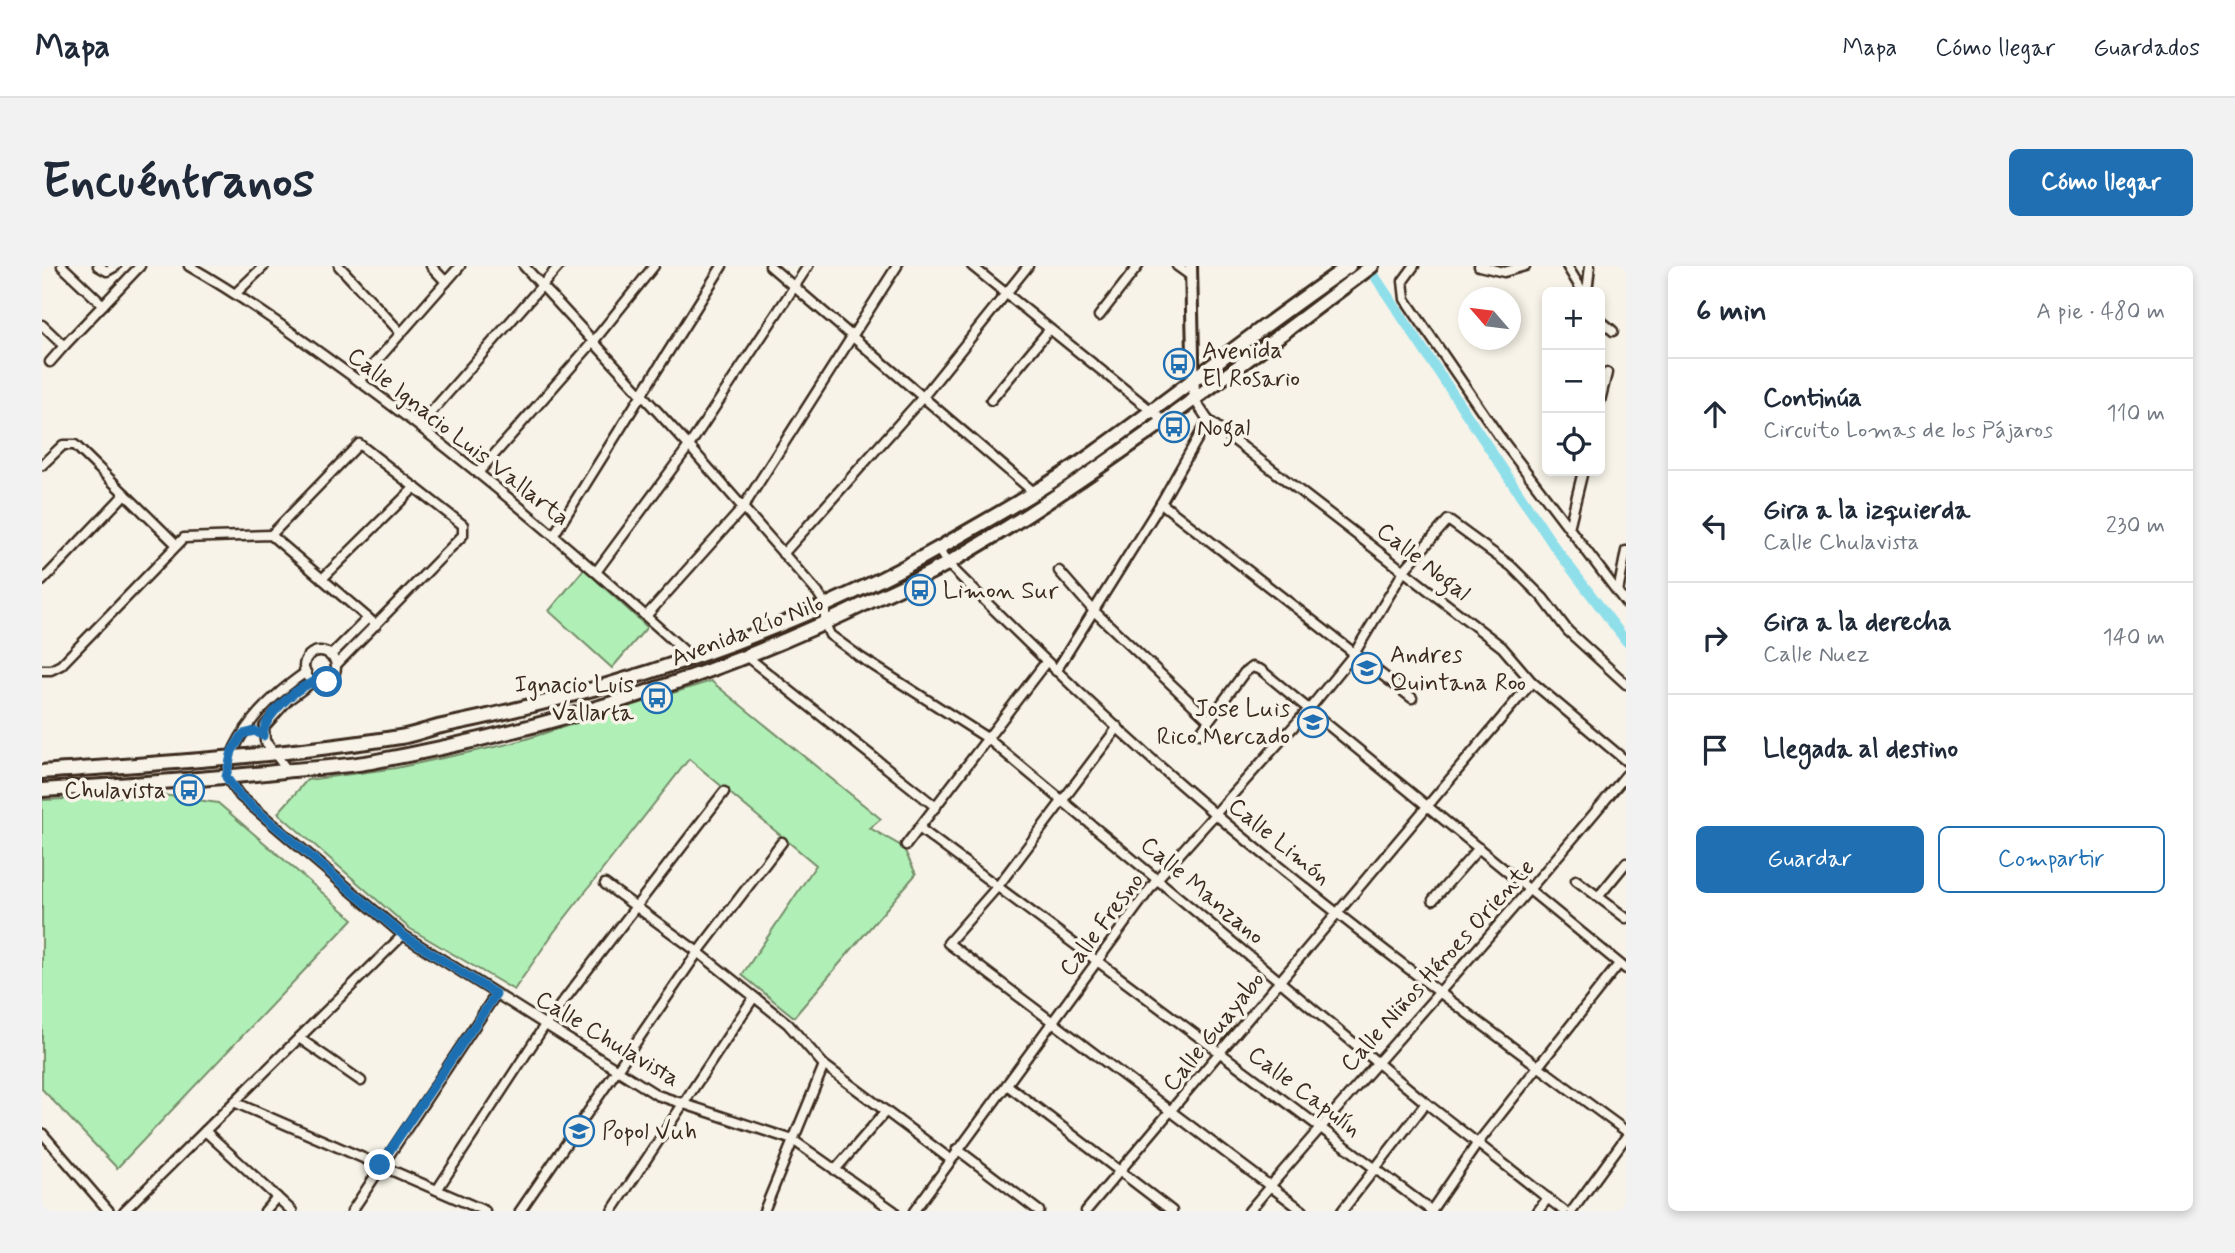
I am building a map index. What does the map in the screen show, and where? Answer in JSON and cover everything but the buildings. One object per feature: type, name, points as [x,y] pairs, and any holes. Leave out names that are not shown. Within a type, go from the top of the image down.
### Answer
[{"type":"main road","name":"Avenida Río Nilo","points":[[42,772],[230,759],[405,736],[516,712],[691,657],[825,604],[938,549],[1093,455],[1299,300],[1349,266]]},
{"type":"main road","name":"Avenida Río Nilo","points":[[42,790],[226,777],[369,762],[519,729],[623,700],[746,656],[825,624],[948,564],[1047,504],[1104,467],[1371,266]]},
{"type":"main road","points":[[516,712],[519,729]]},
{"type":"street","points":[[62,266],[103,304]]},
{"type":"street","points":[[98,266],[107,271],[116,266]]},
{"type":"street","points":[[50,362],[138,266]]},
{"type":"street","name":"Calle Ignacio Luis Vallarta","points":[[188,266],[236,293],[419,426],[555,533],[691,657]]},
{"type":"street","points":[[236,293],[263,266]]},
{"type":"street","points":[[340,266],[401,333]]},
{"type":"street","points":[[431,266],[446,282]]},
{"type":"street","points":[[359,381],[460,266]]},
{"type":"street","points":[[524,266],[690,446],[783,554],[825,604],[825,624]]},
{"type":"street","points":[[419,426],[559,266]]},
{"type":"street","points":[[478,473],[593,342],[654,266]]},
{"type":"street","points":[[555,533],[722,266]]},
{"type":"street","points":[[770,266],[1047,504]]},
{"type":"street","points":[[596,572],[690,446],[808,266]]},
{"type":"street","points":[[646,616],[742,509],[897,266]]},
{"type":"street","points":[[972,266],[1164,421]]},
{"type":"street","points":[[783,554],[923,397],[1028,266]]},
{"type":"street","points":[[1099,316],[1138,266]]},
{"type":"street","points":[[1177,266],[1191,271],[1191,383],[1194,399]]},
{"type":"street","points":[[1414,266],[1405,274],[1402,288],[1405,299],[1499,436],[1626,603]]},
{"type":"street","points":[[1479,266],[1504,272],[1525,266]]},
{"type":"street","points":[[1567,266],[1582,287]]},
{"type":"street","points":[[1586,287],[1590,266]]},
{"type":"street","points":[[1605,324],[1613,331]]},
{"type":"street","points":[[42,325],[64,346]]},
{"type":"street","points":[[991,400],[1049,330]]},
{"type":"street","points":[[1605,378],[1606,373]]},
{"type":"street","name":"Calle Nogal","points":[[1194,399],[1208,420],[1405,569],[1502,647],[1532,682],[1626,761]]},
{"type":"street","points":[[1056,671],[1161,503],[1208,420]]},
{"type":"street","points":[[42,465],[63,445],[71,444],[177,545]]},
{"type":"street","points":[[263,736],[264,727],[277,711],[314,681],[330,680],[335,675],[336,665],[463,535],[464,529],[461,522],[359,444],[271,536]]},
{"type":"street","points":[[1569,528],[1582,476]]},
{"type":"street","points":[[322,579],[415,487]]},
{"type":"street","points":[[42,581],[125,494]]},
{"type":"street","points":[[1161,503],[1412,698]]},
{"type":"street","name":"Calle Fresno","points":[[914,1211],[1158,878],[1310,708],[1354,653],[1405,569],[1448,520],[1511,566],[1543,598],[1568,631],[1626,684]]},
{"type":"street","points":[[42,670],[61,666],[184,538],[271,536],[376,625]]},
{"type":"street","name":"Calle Limón","points":[[938,549],[948,564],[1046,662],[1214,814],[1441,992],[1626,1131]]},
{"type":"street","points":[[1618,592],[1626,551]]},
{"type":"street","points":[[1059,571],[1094,611],[1208,719]]},
{"type":"street","points":[[330,656],[368,618]]},
{"type":"street","name":"Calle Manzano","points":[[825,624],[830,635],[860,657],[987,738],[1426,1103],[1564,1211]]},
{"type":"street","points":[[314,681],[306,673],[305,662],[313,654],[320,652],[330,656],[336,665]]},
{"type":"street","points":[[746,656],[936,807]]},
{"type":"street","points":[[906,845],[1046,662]]},
{"type":"street","points":[[1199,734],[1208,719],[1252,667],[1261,670],[1623,967],[1538,1066],[1477,1143],[1431,1211]]},
{"type":"street","points":[[226,777],[230,759],[241,738],[267,705],[306,673]]},
{"type":"street","name":"Calle Guayabo","points":[[1086,1211],[1222,1053],[1280,979],[1339,913],[1532,682]]},
{"type":"street","points":[[1118,727],[1061,799],[998,886],[948,943],[1303,1211]]},
{"type":"street","points":[[241,738],[250,731],[263,736],[288,771]]},
{"type":"street","name":"Calle Niños Héroes Oriente","points":[[1249,1211],[1377,1060],[1531,891],[1626,775]]},
{"type":"street","name":"Calle Chulavista","points":[[226,777],[240,796],[403,935],[657,1095],[793,1140],[894,1211]]},
{"type":"street","points":[[437,1190],[545,1025],[724,792]]},
{"type":"street","name":"Calle Capulín","points":[[919,828],[1099,960],[1431,1211]]},
{"type":"street","points":[[520,1211],[698,952],[782,842]]},
{"type":"street","points":[[1433,900],[1479,848]]},
{"type":"street","points":[[1598,897],[1626,863]]},
{"type":"street","points":[[1576,880],[1626,918]]},
{"type":"street","points":[[605,884],[698,952],[788,1024],[824,1065],[950,1159]]},
{"type":"street","points":[[124,1211],[403,935]]},
{"type":"street","points":[[352,1211],[380,1165],[496,994]]},
{"type":"street","points":[[612,1211],[754,997]]},
{"type":"street","points":[[299,1038],[361,1081]]},
{"type":"street","points":[[764,1211],[824,1065]]},
{"type":"street","points":[[1007,1085],[1172,1211]]},
{"type":"street","points":[[234,1102],[485,1211]]},
{"type":"street","points":[[1342,1211],[1426,1103]]},
{"type":"street","points":[[835,1170],[886,1111]]},
{"type":"street","points":[[205,1131],[292,1211]]},
{"type":"street","points":[[42,1133],[109,1211]]},
{"type":"street","points":[[1572,1211],[1626,1137]]},
{"type":"street","points":[[957,1149],[1039,1211]]},
{"type":"street","points":[[265,1211],[276,1197]]},
{"type":"street","points":[[1538,1211],[1548,1198]]},
{"type":"green space","points":[[584,569],[647,627],[612,668],[549,611]]},
{"type":"green space","points":[[711,681],[881,819],[870,828],[903,847],[916,874],[794,1017],[742,975],[816,865],[689,759],[554,932],[514,990],[409,928],[278,813],[307,780],[396,768],[513,743]]},
{"type":"green space","points":[[163,795],[218,803],[353,919],[117,1168],[42,1089],[42,800]]},
{"type":"waterway","points":[[1376,278],[1554,546],[1626,641]]},
{"type":"place","name":"Avenida El Rosario","points":[[1179,364]]},
{"type":"place","name":"Nogal","points":[[1174,427]]},
{"type":"place","name":"Limon Sur","points":[[920,590]]},
{"type":"place","name":"Andres Quintana Roo","points":[[1367,668]]},
{"type":"place","name":"Ignacio Luis Vallarta","points":[[657,698]]},
{"type":"place","name":"Jose Luis Rico Mercado","points":[[1313,722]]},
{"type":"place","name":"Chulavista","points":[[189,790]]},
{"type":"place","name":"Popol Vuh","points":[[579,1131]]},
{"type":"route","points":[[327,682],[314,681],[288,700],[267,722],[263,736],[255,731],[243,734],[232,751],[226,777],[240,796],[403,935],[496,994],[380,1165]]}]
